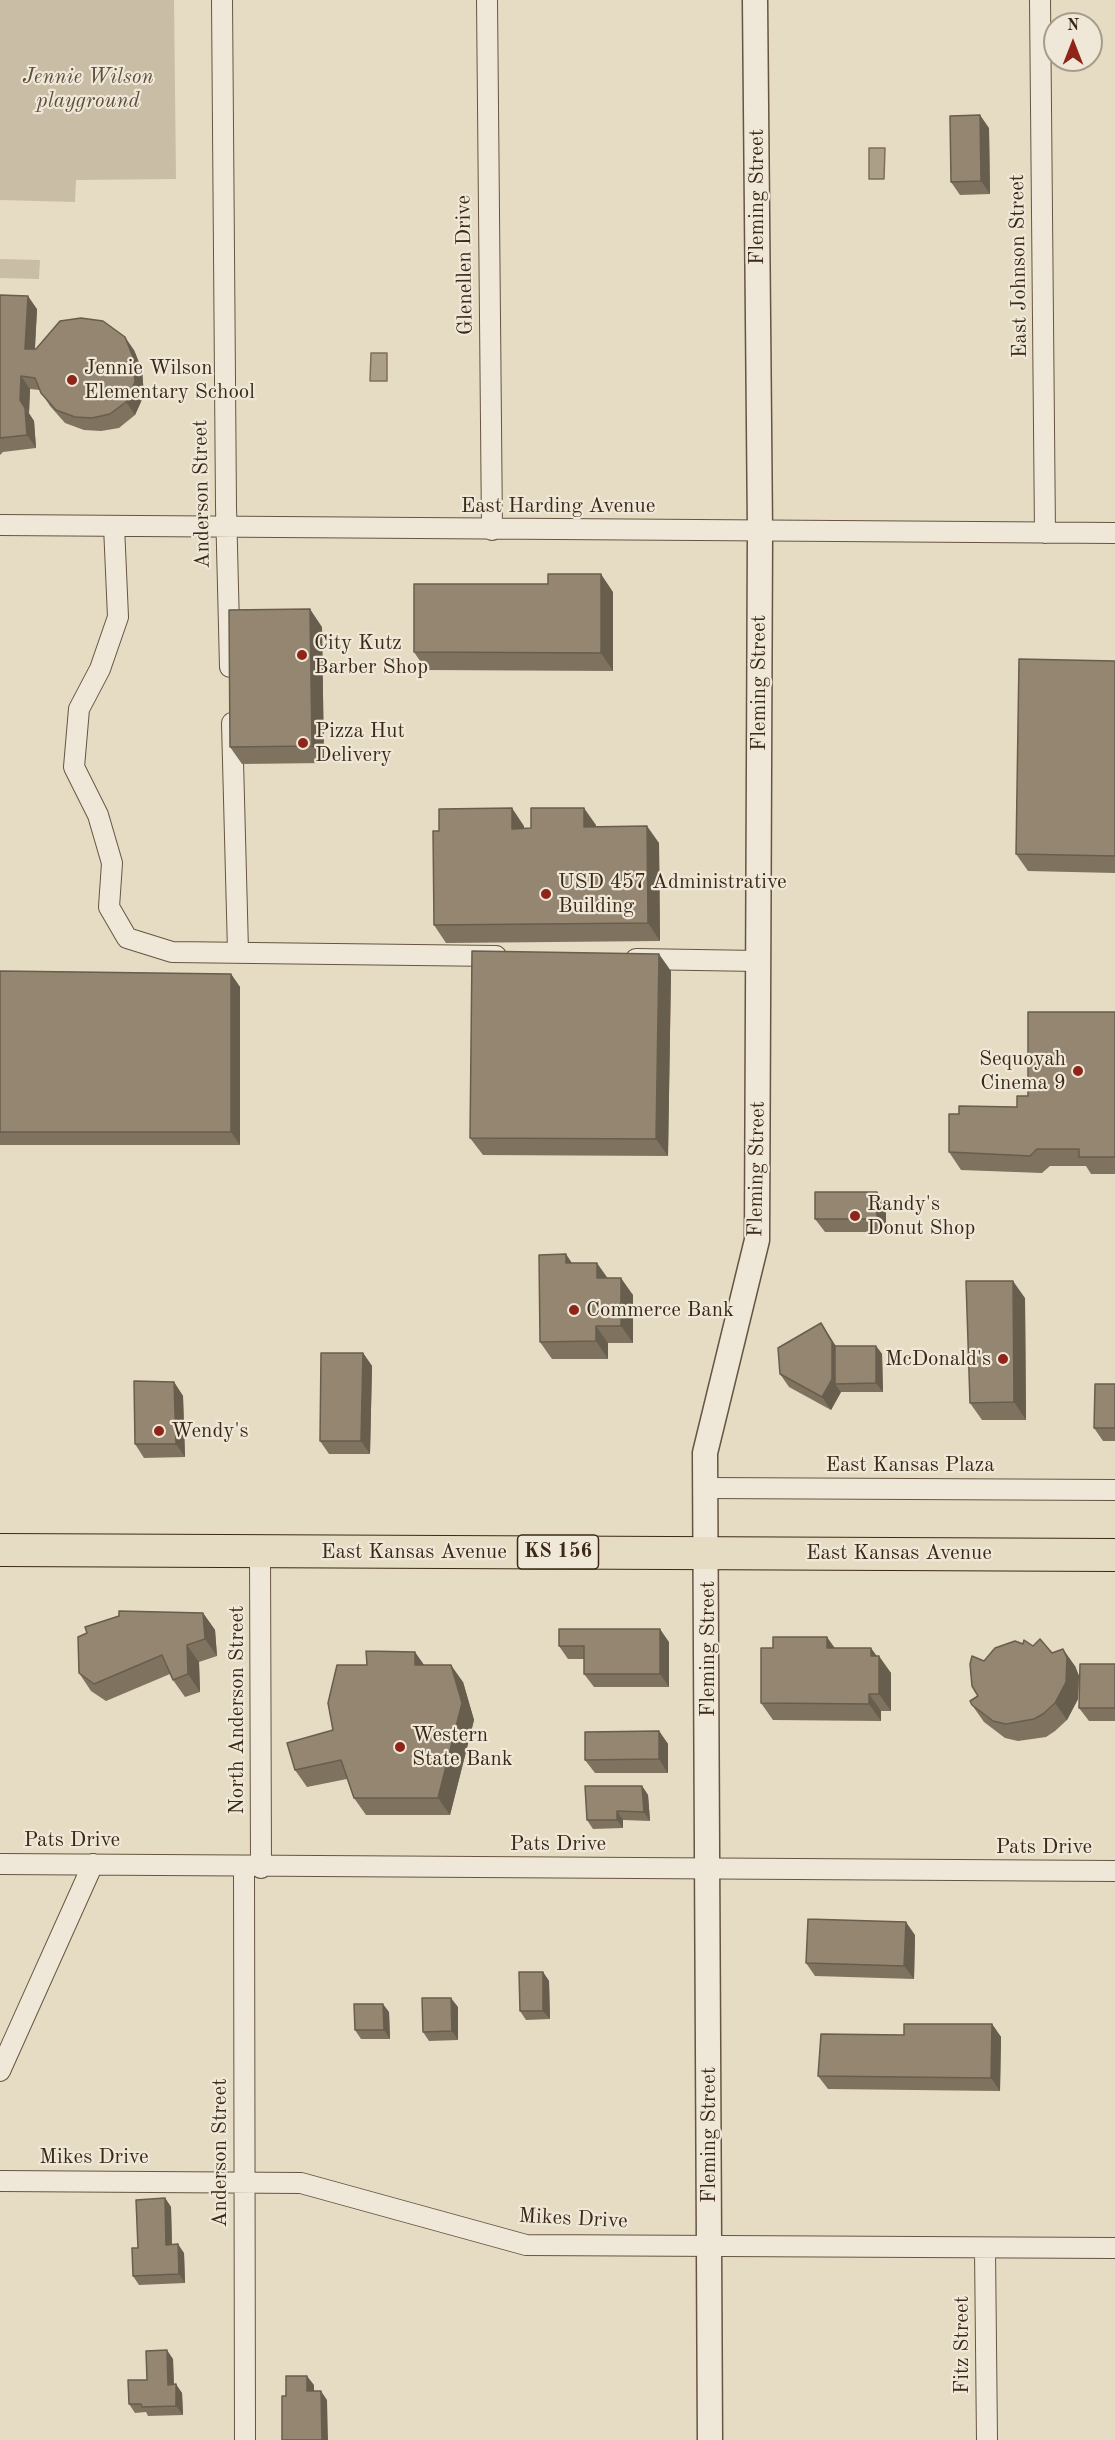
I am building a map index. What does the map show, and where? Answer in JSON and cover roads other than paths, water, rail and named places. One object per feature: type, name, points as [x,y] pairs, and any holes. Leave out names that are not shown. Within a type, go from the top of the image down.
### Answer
[{"type":"main road","name":"East Kansas Avenue","points":[[0,1550],[1115,1555]]},
{"type":"street","name":"Anderson Street","points":[[222,0],[226,527],[238,951]]},
{"type":"street","name":"Glenellen Drive","points":[[487,0],[492,530]]},
{"type":"street","name":"Fleming Street","points":[[710,2440],[705,1453],[758,1240],[760,531],[755,0]]},
{"type":"street","name":"East Johnson Street","points":[[1040,0],[1045,532]]},
{"type":"street","name":"East Harding Avenue","points":[[0,525],[1115,533]]},
{"type":"street","points":[[114,526],[118,617],[100,669],[79,710],[74,767],[98,815],[112,863],[109,907],[127,938],[172,952],[515,956]]},
{"type":"street","points":[[620,958],[758,961]]},
{"type":"street","name":"East Kansas Plaza","points":[[706,1488],[1115,1490]]},
{"type":"street","name":"North Anderson Street","points":[[253,1867],[260,1552]]},
{"type":"street","name":"Pats Drive","points":[[0,1864],[1115,1871]]},
{"type":"street","points":[[0,2070],[93,1864]]},
{"type":"street","name":"Anderson Street","points":[[245,2440],[244,2182],[253,1867]]},
{"type":"street","name":"Mikes Drive","points":[[0,2181],[301,2183],[526,2246],[1115,2248]]},
{"type":"street","name":"Fitz Street","points":[[986,2249],[987,2440]]},
{"type":"place","name":"Jennie Wilson Elementary School","points":[[72,380]]},
{"type":"place","name":"City Kutz Barber Shop","points":[[302,655]]},
{"type":"place","name":"Pizza Hut Delivery","points":[[303,743]]},
{"type":"place","name":"USD 457 Administrative Building","points":[[546,894]]},
{"type":"place","name":"Sequoyah Cinema 9","points":[[1078,1071]]},
{"type":"place","name":"Randy's Donut Shop","points":[[855,1216]]},
{"type":"place","name":"Commerce Bank","points":[[574,1310]]},
{"type":"place","name":"McDonald's","points":[[1003,1359]]},
{"type":"place","name":"Wendy's","points":[[159,1431]]},
{"type":"place","name":"Western State Bank","points":[[400,1747]]},
{"type":"park label","name":"Jennie Wilson playground","points":[[88,89]]}]
